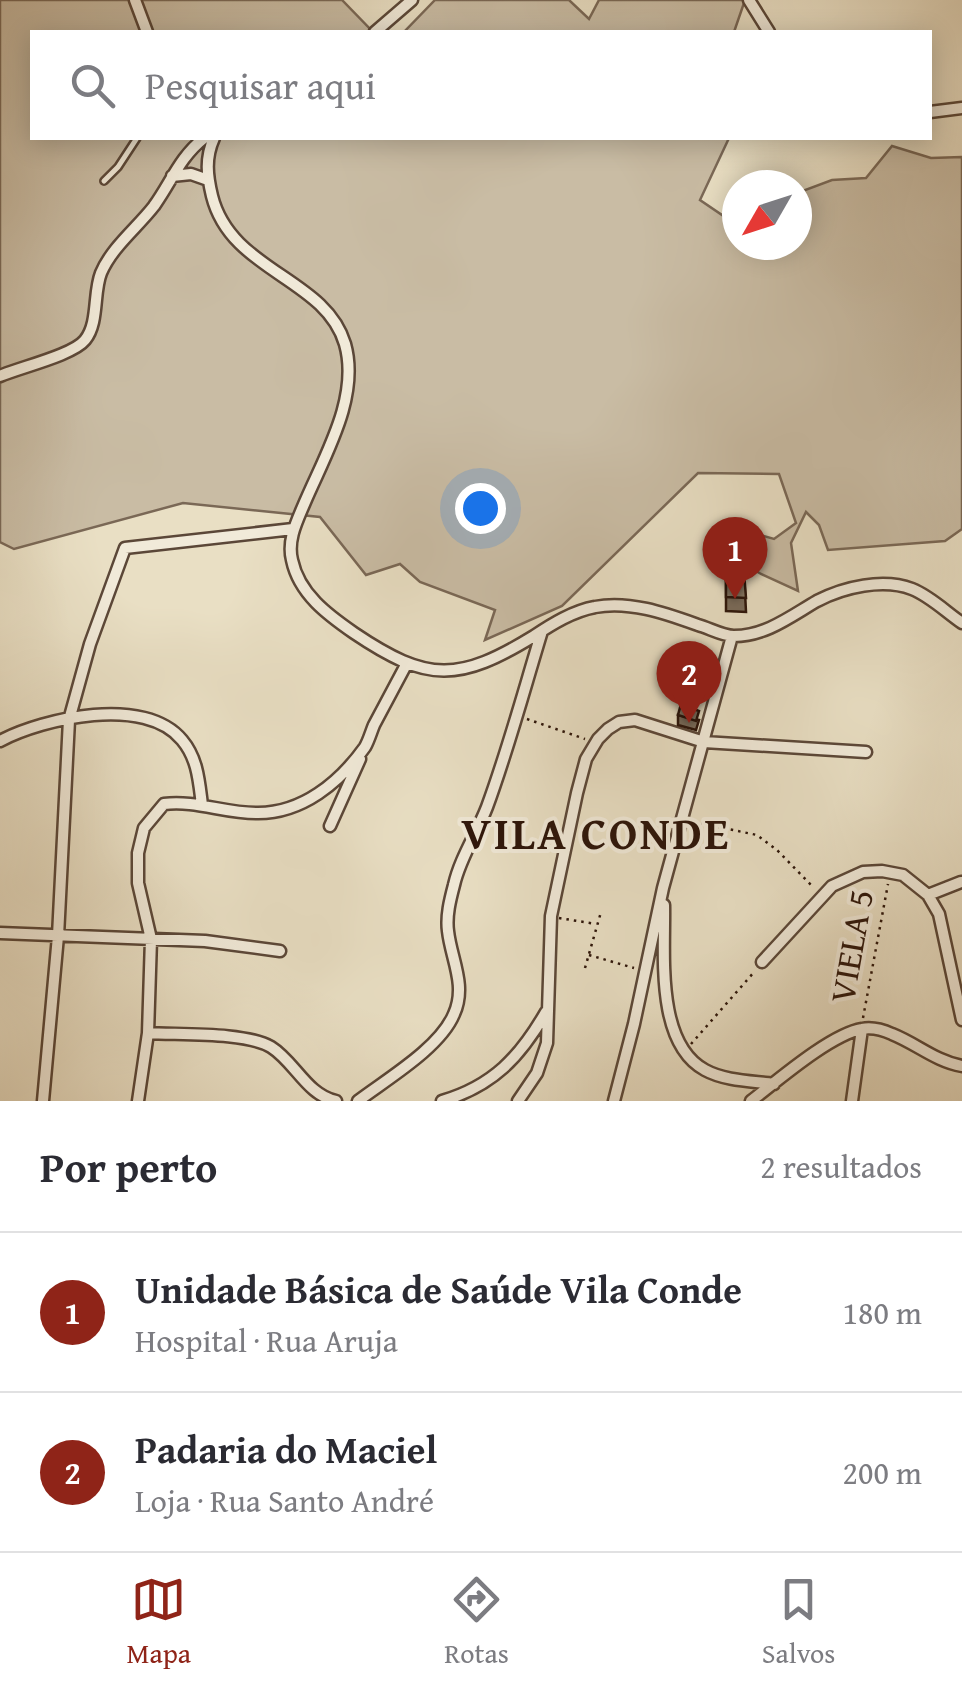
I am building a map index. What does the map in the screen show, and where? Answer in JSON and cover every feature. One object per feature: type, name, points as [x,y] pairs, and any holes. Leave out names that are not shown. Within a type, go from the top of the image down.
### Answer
[{"type":"street","points":[[136,0],[146,30]]},
{"type":"street","points":[[377,30],[412,0]]},
{"type":"street","points":[[749,0],[768,30]]},
{"type":"street","points":[[932,112],[962,108]]},
{"type":"street","points":[[0,376],[71,351],[85,340],[92,329],[98,282],[112,253],[157,202],[184,155],[202,140]]},
{"type":"street","points":[[213,140],[208,151],[208,180],[216,214],[252,256],[329,313],[346,347],[346,396],[293,530],[291,559],[300,582],[315,602],[378,649],[428,670],[455,671],[502,656],[576,613],[611,604],[673,616],[732,636],[766,630],[838,592],[869,585],[908,588],[962,623]]},
{"type":"street","points":[[172,176],[191,174],[208,180]]},
{"type":"street","points":[[43,1101],[58,936],[69,720],[90,644],[125,548],[293,530]]},
{"type":"street","points":[[358,1101],[423,1052],[454,1014],[459,994],[448,913],[455,881],[486,809],[542,631]]},
{"type":"street","points":[[614,1101],[663,888],[732,636]]},
{"type":"street","points":[[330,826],[407,663]]},
{"type":"street","points":[[0,742],[44,723],[121,713],[143,716],[174,732],[194,758],[202,806]]},
{"type":"street","points":[[518,1101],[537,1074],[547,1042],[551,916],[577,793],[586,760],[608,729],[619,722],[636,720],[704,742],[866,752]]},
{"type":"street","points":[[138,1101],[148,1033],[151,940],[138,883],[138,854],[144,828],[164,804],[184,802],[259,814],[296,805],[339,778],[367,744]]},
{"type":"street","points":[[762,962],[822,896],[846,878],[863,872],[903,875],[928,895],[939,914],[962,1020]]},
{"type":"street","points":[[928,895],[961,882]]},
{"type":"street","points":[[663,888],[666,1004],[684,1051],[707,1072],[774,1084]]},
{"type":"street","points":[[0,933],[205,940],[280,951]]},
{"type":"street","points":[[442,1101],[468,1093],[490,1080],[529,1040],[549,1006]]},
{"type":"street","points":[[752,1101],[844,1035],[862,1028],[880,1029],[942,1062],[962,1066]]},
{"type":"street","points":[[852,1101],[862,1028]]},
{"type":"street","points":[[148,1033],[253,1039],[280,1053],[318,1094],[336,1101]]},
{"type":"lane","points":[[104,181],[136,140]]},
{"type":"path","points":[[516,715],[596,743]]},
{"type":"path","points":[[683,820],[756,835],[777,850],[822,896]]},
{"type":"path","name":"VIELA 5","points":[[862,1028],[890,872]]},
{"type":"path","points":[[586,968],[601,912]]},
{"type":"path","points":[[551,916],[597,924]]},
{"type":"path","points":[[589,955],[645,971]]},
{"type":"path","points":[[684,1051],[762,962]]},
{"type":"shaded area","points":[[0,0],[342,0],[371,30],[30,30],[30,140],[728,140],[700,200],[722,215],[722,260],[812,260],[812,187],[832,180],[866,178],[892,146],[931,158],[962,157],[962,529],[945,541],[828,550],[819,525],[806,512],[791,543],[798,591],[741,562],[735,540],[753,533],[774,539],[796,523],[779,474],[698,473],[562,606],[485,640],[495,610],[420,582],[400,564],[366,575],[320,517],[183,503],[14,549],[0,542]]},
{"type":"shaded area","points":[[435,0],[569,0],[589,19],[599,0],[745,0],[735,30],[406,30]]},
{"type":"building","points":[[726,571],[744,572],[746,598],[726,597]]},
{"type":"building","points":[[681,704],[699,711],[696,721],[678,715]]},
{"type":"place","name":"Unidade Básica de Saúde Vila Conde","points":[[735,599]]},
{"type":"place","name":"Padaria do Maciel","points":[[689,723]]},
{"type":"district","name":"VILA CONDE","points":[[596,832]]}]
